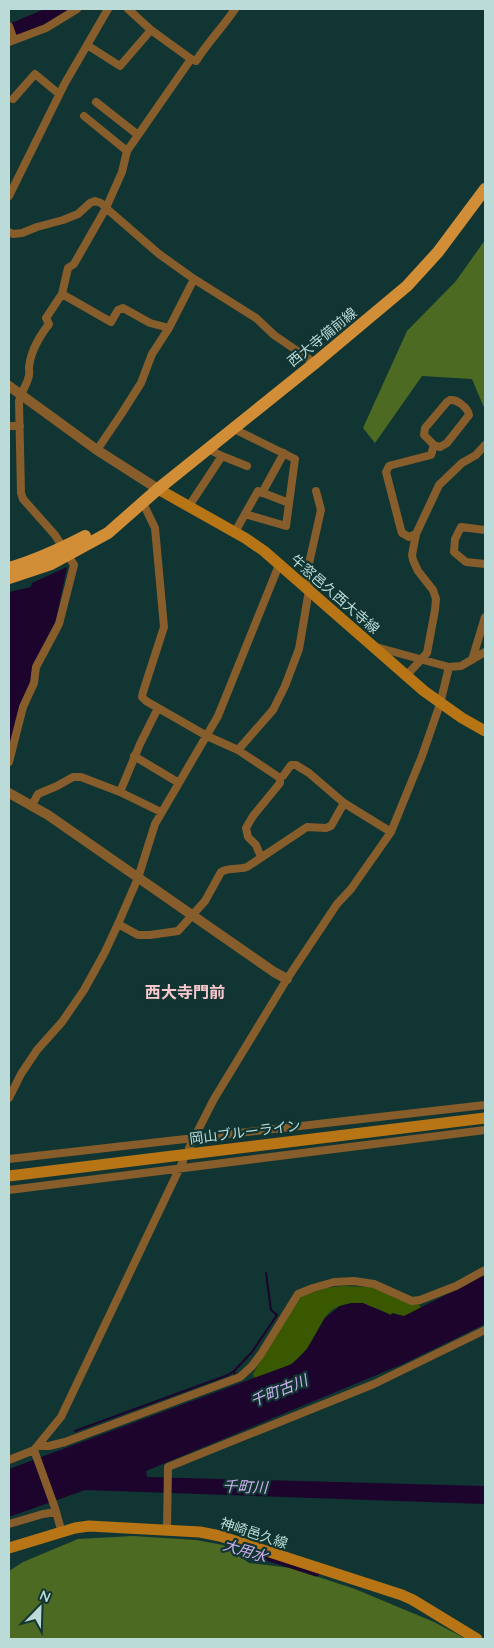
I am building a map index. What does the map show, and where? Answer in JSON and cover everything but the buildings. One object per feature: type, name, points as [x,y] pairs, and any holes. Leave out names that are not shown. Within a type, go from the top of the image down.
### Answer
[{"type":"main road","name":"西大寺備前線","points":[[9,568],[66,551],[108,533],[158,488],[234,429],[407,286],[438,252],[485,189]]},
{"type":"main road","name":"西大寺備前線","points":[[9,578],[51,564],[139,498],[158,488]]},
{"type":"main road","name":"牛窓邑久西大寺線","points":[[158,488],[235,532],[264,551],[440,704],[485,731]]},
{"type":"main road","name":"岡山ブルーライン","points":[[9,1176],[485,1118]]},
{"type":"main road","name":"神崎邑久線","points":[[9,1548],[75,1528],[89,1526],[200,1532],[220,1536],[413,1600],[477,1639]]},
{"type":"street","points":[[9,26],[12,40],[46,28],[77,9]]},
{"type":"street","points":[[9,196],[59,94],[108,9]]},
{"type":"street","points":[[128,9],[151,30],[196,61],[235,9]]},
{"type":"street","points":[[87,45],[120,66],[151,30]]},
{"type":"street","points":[[9,762],[23,707],[34,683],[36,667],[59,624],[74,565],[55,535],[23,499],[20,493],[21,394],[29,376],[33,349],[38,338],[49,324],[46,318],[62,294],[68,268],[74,264],[106,208],[122,172],[127,151],[191,59]]},
{"type":"street","points":[[13,99],[36,74],[59,94]]},
{"type":"street","points":[[96,102],[138,135]]},
{"type":"street","points":[[84,116],[127,151]]},
{"type":"street","points":[[9,232],[13,234],[22,233],[63,220],[78,214],[90,203],[95,201],[101,202],[159,254],[256,318],[274,335],[315,363]]},
{"type":"street","points":[[97,450],[141,383],[152,354],[194,278]]},
{"type":"street","points":[[62,294],[111,322],[118,310],[124,308],[150,323],[168,328]]},
{"type":"street","points":[[9,386],[97,450],[158,488]]},
{"type":"street","points":[[455,400],[468,410],[470,414],[444,446],[434,445],[424,435],[426,428],[447,402],[455,400]]},
{"type":"street","points":[[9,426],[20,426]]},
{"type":"street","points":[[234,429],[295,458],[286,526],[245,514]]},
{"type":"street","points":[[416,534],[409,537],[400,530],[386,472],[389,466],[431,454],[434,445]]},
{"type":"street","points":[[406,676],[427,653],[436,598],[433,590],[418,571],[413,560],[412,555],[416,534],[439,485],[462,463],[476,455],[485,445]]},
{"type":"street","points":[[208,449],[247,466]]},
{"type":"street","points":[[262,493],[284,453]]},
{"type":"street","points":[[189,506],[222,456]]},
{"type":"street","points":[[235,532],[258,491],[289,503]]},
{"type":"street","points":[[238,750],[273,710],[285,686],[299,649],[309,590],[308,568],[321,510],[316,491]]},
{"type":"street","points":[[143,503],[155,528],[164,627],[142,697],[146,702],[207,736],[238,750],[280,778]]},
{"type":"street","points":[[485,530],[461,527],[455,539],[454,552],[466,562],[485,564]]},
{"type":"street","points":[[9,1098],[21,1074],[37,1050],[62,1022],[84,990],[118,924],[138,878],[149,838],[161,812],[218,716],[279,565]]},
{"type":"street","points":[[472,660],[485,617]]},
{"type":"street","points":[[372,646],[449,667],[461,666],[485,652]]},
{"type":"street","points":[[189,1148],[214,1099],[287,979],[337,904],[351,888],[390,832],[419,763],[440,704],[449,667]]},
{"type":"street","points":[[120,792],[134,756],[158,708]]},
{"type":"street","points":[[134,756],[179,782]]},
{"type":"street","points":[[261,857],[256,845],[248,837],[246,828],[253,816],[280,783],[280,778],[291,765],[296,765],[309,772],[344,803],[390,832]]},
{"type":"street","points":[[32,805],[38,794],[73,777],[81,777],[120,792],[161,812]]},
{"type":"street","points":[[9,793],[32,805],[274,972],[287,979]]},
{"type":"street","points":[[118,924],[138,935],[178,930],[205,901],[221,872],[225,869],[239,870],[246,867],[306,827],[326,828],[331,826],[344,803]]},
{"type":"street","points":[[9,1159],[195,1137],[444,1114],[485,1105]]},
{"type":"street","points":[[9,1190],[447,1132],[485,1130]]},
{"type":"street","points":[[62,1533],[37,1458],[36,1448],[62,1417],[183,1161]]},
{"type":"street","points":[[9,1460],[36,1448],[65,1442],[240,1376],[262,1354],[298,1294],[313,1288],[334,1282],[354,1281],[374,1284],[412,1300],[420,1300],[456,1286],[485,1270]]},
{"type":"street","points":[[166,1530],[168,1467],[374,1384],[485,1330]]},
{"type":"street","points":[[9,1524],[55,1510]]},
{"type":"green space","points":[[485,240],[485,410],[472,379],[422,376],[375,443],[363,428],[407,331],[456,281]]},
{"type":"green space","points":[[342,1286],[370,1287],[419,1304],[421,1308],[404,1317],[391,1315],[363,1305],[345,1305],[336,1308],[322,1322],[307,1349],[299,1358],[280,1370],[254,1378],[253,1374],[288,1313],[301,1296],[326,1288]]},
{"type":"green space","points":[[133,1536],[196,1540],[223,1545],[249,1563],[291,1568],[355,1589],[434,1622],[466,1639],[9,1639],[9,1571],[23,1562],[78,1539]]},
{"type":"water","points":[[45,9],[74,9],[48,25],[9,41],[9,24]]},
{"type":"water","points":[[67,567],[56,620],[34,666],[9,754],[9,592],[31,587],[32,583]]},
{"type":"water","points":[[485,1275],[485,1324],[403,1364],[146,1471],[147,1477],[485,1486],[485,1504],[85,1490],[9,1517],[9,1469],[292,1364],[307,1349],[325,1318],[340,1306],[351,1303],[363,1303],[391,1315],[392,1313],[404,1316]]},
{"type":"waterway","points":[[235,1375],[234,1371],[252,1352],[277,1315],[271,1310],[266,1273]]},
{"type":"waterway","points":[[75,1431],[228,1375],[234,1371]]},
{"type":"waterway","name":"大用水","points":[[248,1551],[316,1573]]},
{"type":"district","name":"西大寺門前","points":[[185,992]]},
{"type":"water label","name":"千町古川","points":[[279,1391]]},
{"type":"water label","name":"千町川","points":[[245,1487]]}]
